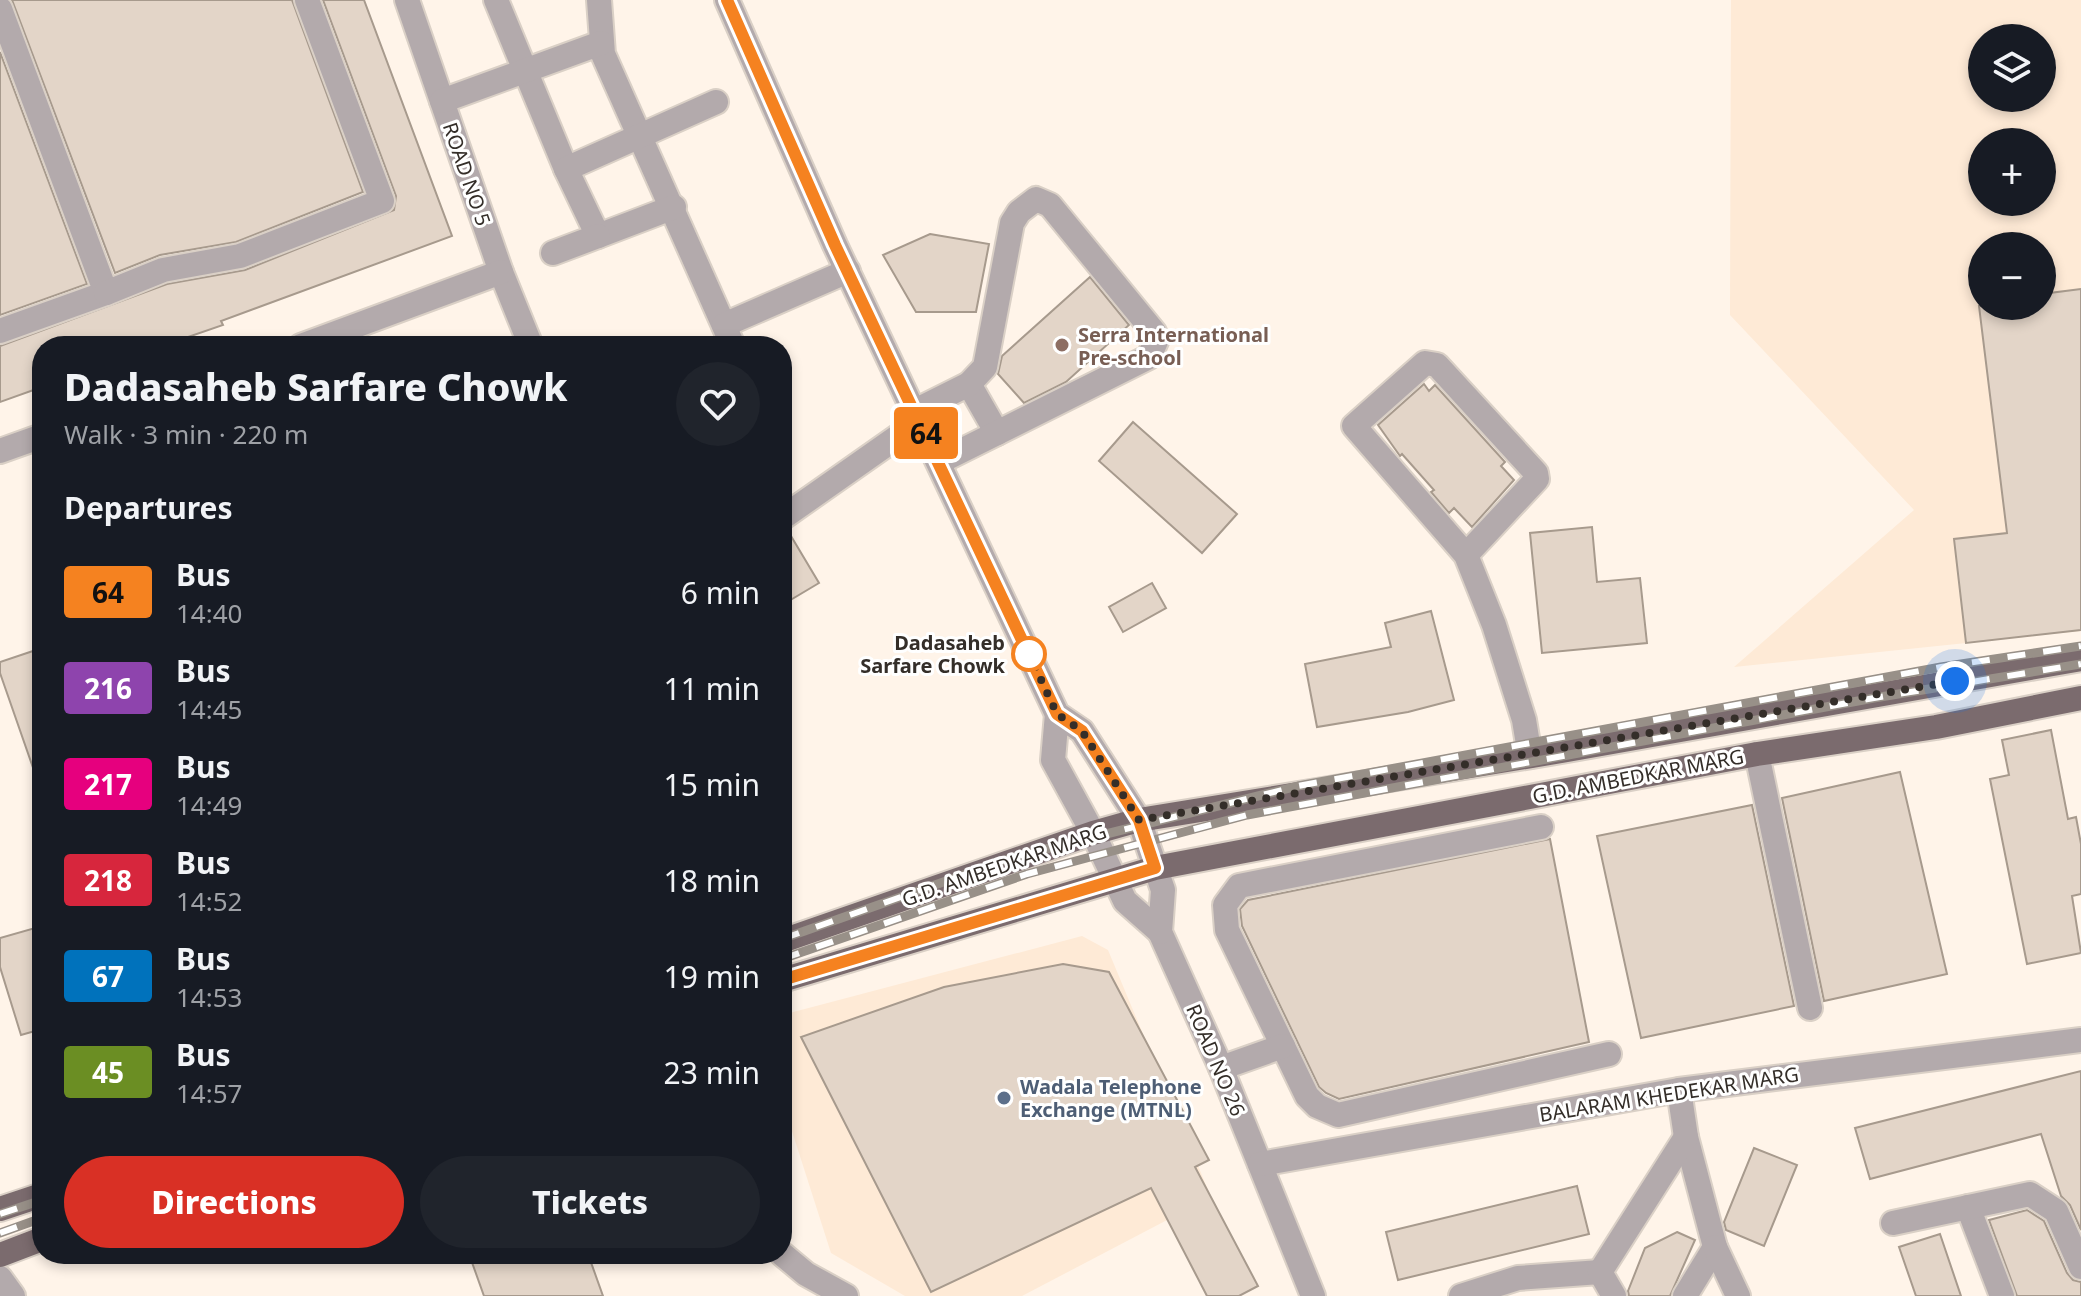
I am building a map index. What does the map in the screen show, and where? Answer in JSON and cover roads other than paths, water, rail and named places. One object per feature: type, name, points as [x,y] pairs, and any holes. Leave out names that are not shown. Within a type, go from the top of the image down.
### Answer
[{"type":"main road","name":"G.D. AMBEDKAR MARG","points":[[792,938],[1093,833],[1139,820],[1540,754],[2081,659]]},
{"type":"main road","points":[[1984,676],[1993,715]]},
{"type":"main road","name":"G.D. AMBEDKAR MARG","points":[[792,977],[1155,868],[1757,754],[2081,698]]},
{"type":"main road","points":[[1540,754],[1555,792]]},
{"type":"main road","points":[[0,1209],[32,1198]]},
{"type":"main road","points":[[0,1255],[32,1243]]},
{"type":"street","points":[[0,331],[163,270],[240,256],[382,201],[307,0]]},
{"type":"street","name":"ROAD NO 5","points":[[407,0],[501,272],[527,336]]},
{"type":"street","points":[[496,0],[566,169],[598,236]]},
{"type":"street","points":[[599,0],[601,43],[729,336],[848,271]]},
{"type":"street","points":[[727,0],[848,271],[1057,714],[1053,760],[1093,833],[1125,901],[1160,932]]},
{"type":"street","points":[[0,9],[106,293]]},
{"type":"street","points":[[442,101],[601,43]]},
{"type":"street","points":[[566,169],[716,102]]},
{"type":"street","points":[[792,510],[918,416],[969,384],[985,367],[1012,223],[1029,201],[1043,200],[1145,320],[1157,339],[1149,357],[939,462]]},
{"type":"street","points":[[553,253],[674,207]]},
{"type":"street","points":[[328,336],[501,272]]},
{"type":"street","points":[[1466,555],[1537,479],[1536,473],[1437,365],[1425,363],[1354,426],[1466,555],[1540,754]]},
{"type":"street","points":[[969,384],[997,433]]},
{"type":"street","points":[[0,451],[32,440]]},
{"type":"street","name":"ROAD NO 26","points":[[1057,714],[1082,731],[1139,820],[1163,890],[1160,932],[1221,1068],[1313,1296]]},
{"type":"street","points":[[1757,754],[1810,1008]]},
{"type":"street","points":[[1451,811],[1458,844]]},
{"type":"street","points":[[1541,827],[1239,886],[1229,896],[1224,915],[1227,930],[1307,1096],[1317,1106],[1338,1115],[1609,1054]]},
{"type":"street","name":"BALARAM KHEDEKAR MARG","points":[[1260,1164],[1679,1090],[2081,1040]]},
{"type":"street","points":[[1221,1068],[1283,1046]]},
{"type":"street","points":[[1492,1080],[1504,1121]]},
{"type":"street","points":[[1679,1090],[1686,1137],[1715,1247],[1738,1296]]},
{"type":"street","points":[[1461,1296],[1600,1272],[1686,1137]]},
{"type":"street","points":[[1893,1223],[2030,1194],[2056,1211],[2081,1267]]},
{"type":"street","points":[[1968,1207],[2002,1296]]},
{"type":"street","points":[[1685,1296],[1715,1247]]},
{"type":"street","points":[[792,1262],[806,1274],[846,1296]]},
{"type":"street","points":[[1600,1272],[1614,1296]]},
{"type":"street","points":[[0,1278],[13,1296]]},
{"type":"railway","points":[[792,935],[1014,857],[1298,786],[1941,667],[2081,646]]},
{"type":"railway","points":[[792,956],[1027,874],[1247,815],[1874,698],[2081,664]]},
{"type":"railway","points":[[0,1214],[32,1203]]},
{"type":"railway","points":[[0,1233],[32,1222]]},
{"type":"place","name":"Serra International Pre-school","points":[[1062,345]]},
{"type":"place","name":"Dadasaheb Sarfare Chowk","points":[[1029,654]]},
{"type":"place","name":"Wadala Telephone Exchange (MTNL)","points":[[1004,1098]]}]
